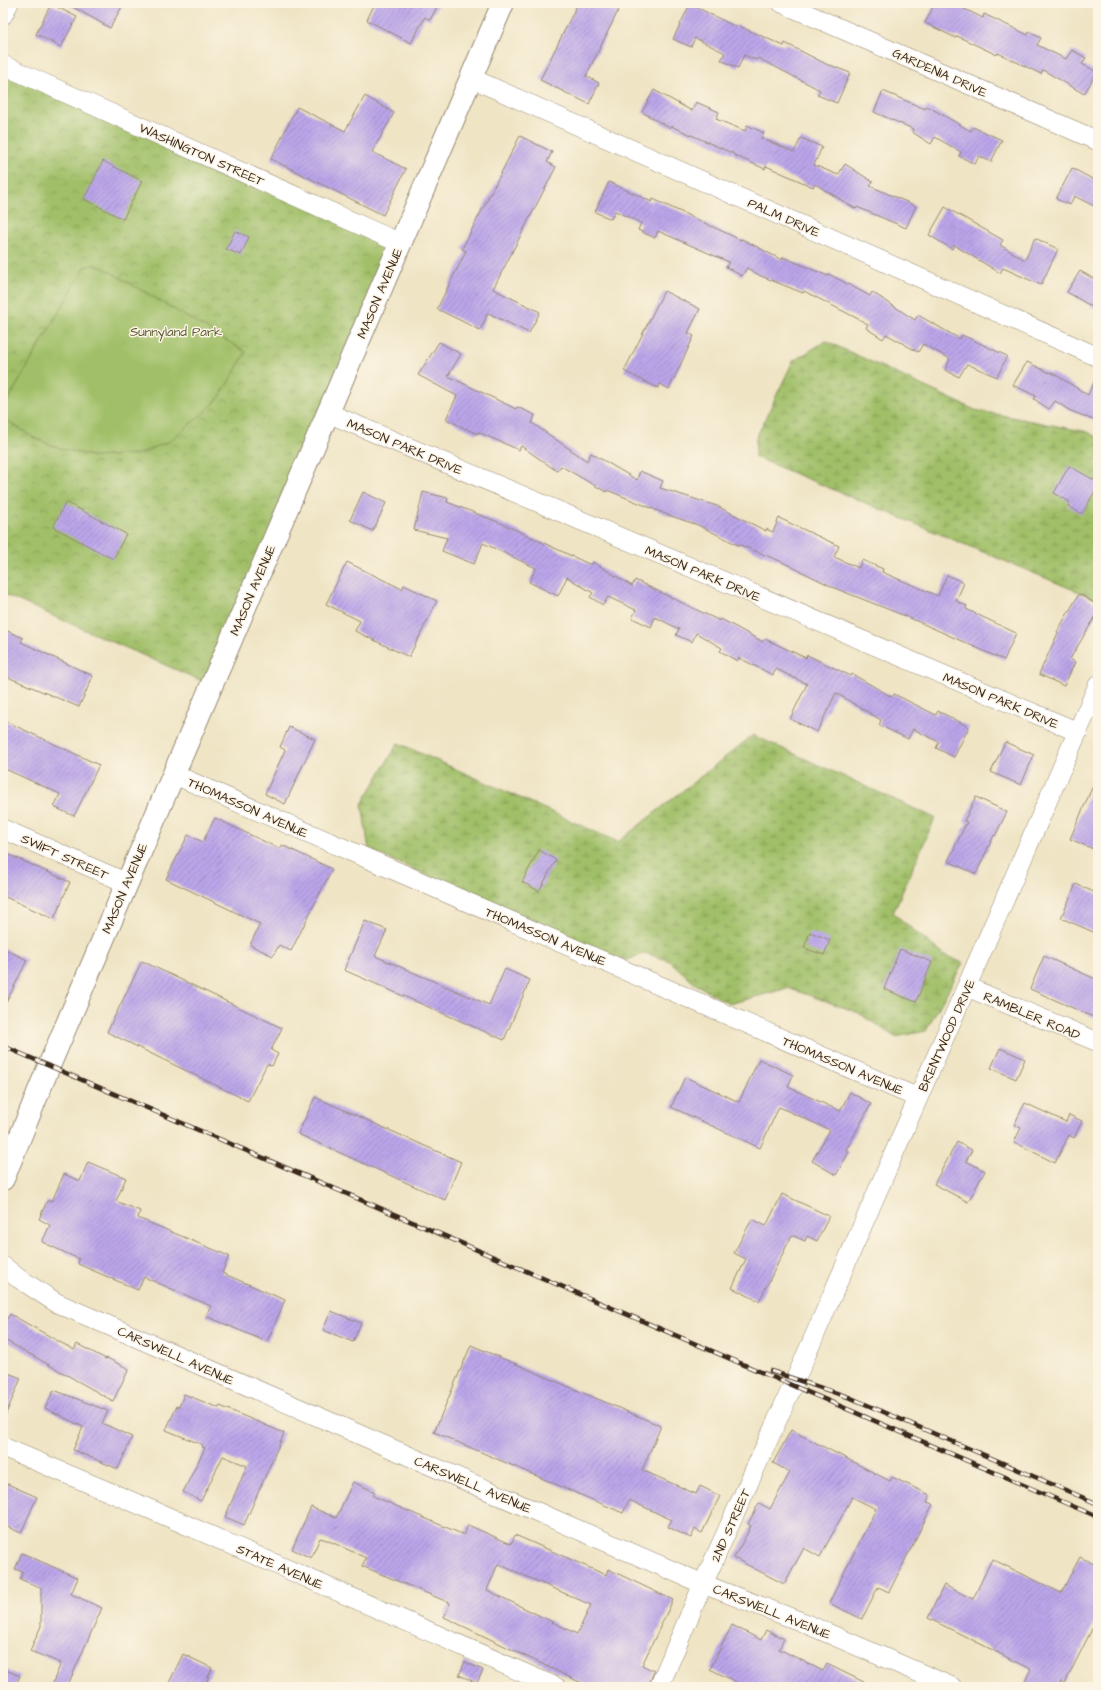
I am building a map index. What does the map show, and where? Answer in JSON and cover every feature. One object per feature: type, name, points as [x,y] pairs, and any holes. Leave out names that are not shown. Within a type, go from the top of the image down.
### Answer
[{"type":"main road","name":"MASON AVENUE","points":[[3,1179],[173,774],[503,3]]},
{"type":"street","points":[[3,15],[9,3]]},
{"type":"street","name":"GARDENIA DRIVE","points":[[782,3],[814,9],[1098,141]]},
{"type":"street","name":"WASHINGTON STREET","points":[[3,65],[400,243]]},
{"type":"street","name":"PALM DRIVE","points":[[471,78],[1098,357]]},
{"type":"street","name":"MASON PARK DRIVE","points":[[328,413],[1078,732]]},
{"type":"street","name":"BRENTWOOD DRIVE","points":[[793,1385],[1098,685]]},
{"type":"street","name":"THOMASSON AVENUE","points":[[173,774],[918,1098]]},
{"type":"street","name":"SWIFT STREET","points":[[3,829],[127,883]]},
{"type":"street","name":"RAMBLER ROAD","points":[[967,987],[1098,1042]]},
{"type":"street","name":"CARSWELL AVENUE","points":[[3,1266],[18,1278],[58,1303],[703,1584],[802,1622],[952,1687]]},
{"type":"street","name":"2ND STREET","points":[[659,1687],[703,1584],[793,1385]]},
{"type":"street","name":"STATE AVENUE","points":[[3,1447],[159,1513],[556,1687]]},
{"type":"green space","name":"Sunnyland Park","points":[[3,65],[400,243],[211,685],[3,594]]},
{"type":"green space","points":[[92,265],[104,268],[246,352],[219,398],[207,410],[170,441],[139,454],[95,457],[59,448],[34,438],[3,418],[3,409],[85,267]]},
{"type":"green space","points":[[826,341],[975,410],[1088,432],[1098,438],[1098,600],[755,457],[756,438],[793,361]]},
{"type":"green space","points":[[753,735],[935,818],[893,913],[944,955],[963,963],[926,1031],[895,1037],[857,1012],[788,988],[729,1004],[694,983],[670,961],[645,953],[625,961],[369,850],[362,804],[398,743],[618,842]]},
{"type":"building","points":[[66,3],[124,3],[110,28]]},
{"type":"building","points":[[375,3],[439,3],[430,20],[425,17],[411,43],[367,20]]},
{"type":"building","points":[[578,3],[622,3],[586,76],[599,83],[589,104],[540,80]]},
{"type":"building","points":[[935,3],[952,3],[983,18],[984,14],[1028,35],[1029,32],[1041,38],[1037,45],[1066,59],[1072,50],[1086,58],[1082,64],[1097,72],[1084,94],[1043,70],[1041,74],[998,53],[997,55],[925,23]]},
{"type":"building","points":[[51,4],[77,17],[61,47],[36,34]]},
{"type":"building","points":[[690,4],[736,27],[737,25],[784,46],[785,43],[830,66],[850,73],[837,103],[817,95],[820,90],[758,58],[756,60],[744,55],[738,68],[721,60],[725,53],[695,38],[691,47],[673,39]]},
{"type":"building","points":[[654,90],[692,111],[696,102],[719,112],[716,119],[745,131],[747,125],[764,133],[761,138],[794,152],[801,138],[822,147],[814,165],[838,175],[845,164],[873,182],[870,186],[916,206],[906,228],[857,207],[856,209],[815,184],[813,187],[766,166],[765,169],[671,126],[670,128],[642,112]]},
{"type":"building","points":[[883,91],[925,109],[927,106],[971,131],[973,127],[1002,140],[991,162],[979,156],[975,164],[959,156],[961,152],[935,137],[931,144],[912,132],[913,129],[874,112]]},
{"type":"building","points":[[365,96],[394,113],[372,152],[406,169],[383,215],[271,159],[297,107],[345,131]]},
{"type":"building","points":[[520,136],[552,152],[547,162],[556,167],[493,289],[540,312],[529,333],[488,313],[480,330],[437,309],[466,251],[462,249]]},
{"type":"building","points":[[103,161],[142,181],[123,219],[84,199]]},
{"type":"building","points":[[1072,168],[1098,182],[1098,208],[1074,196],[1070,205],[1056,199]]},
{"type":"building","points":[[609,182],[652,202],[653,199],[741,240],[742,239],[782,260],[783,257],[828,276],[829,274],[870,296],[872,292],[915,320],[918,315],[960,339],[962,335],[1007,356],[997,377],[967,364],[959,377],[945,370],[950,359],[923,344],[918,352],[886,334],[883,339],[866,328],[868,324],[804,291],[803,293],[761,276],[747,268],[742,276],[726,267],[729,262],[658,231],[655,238],[638,230],[641,223],[615,211],[611,219],[595,212]]},
{"type":"building","points":[[945,207],[1003,240],[1000,245],[1025,260],[1035,238],[1058,249],[1041,285],[1003,268],[1000,273],[954,245],[952,249],[929,235]]},
{"type":"building","points":[[235,231],[249,237],[241,255],[226,249]]},
{"type":"building","points":[[1080,271],[1098,281],[1098,300],[1094,308],[1067,292]]},
{"type":"building","points":[[664,291],[700,309],[688,333],[694,336],[669,389],[660,384],[658,388],[624,371]]},
{"type":"building","points":[[439,342],[461,354],[448,376],[516,409],[517,407],[535,415],[532,423],[587,461],[591,453],[637,480],[640,471],[663,481],[660,488],[717,506],[766,531],[766,529],[773,532],[779,518],[839,546],[834,557],[859,568],[862,560],[883,569],[882,572],[938,596],[947,575],[964,583],[956,601],[967,606],[966,609],[1016,633],[1004,660],[910,618],[837,589],[780,561],[738,545],[698,525],[668,515],[607,490],[606,492],[561,466],[557,471],[521,446],[519,450],[478,432],[477,434],[446,419],[457,396],[418,375]]},
{"type":"building","points":[[1027,362],[1050,373],[1051,372],[1088,395],[1098,373],[1098,422],[1069,410],[1055,401],[1049,409],[1034,399],[1036,396],[1013,385]]},
{"type":"building","points":[[1069,466],[1098,482],[1098,486],[1082,514],[1068,506],[1070,502],[1054,493]]},
{"type":"building","points":[[363,492],[386,503],[373,531],[350,520]]},
{"type":"building","points":[[423,492],[448,498],[447,502],[503,524],[591,565],[593,562],[632,586],[635,580],[720,621],[721,619],[763,642],[765,639],[806,658],[807,655],[851,676],[852,674],[892,697],[894,694],[936,715],[938,711],[969,727],[954,757],[936,748],[939,742],[913,729],[908,739],[879,725],[881,720],[836,693],[817,732],[790,719],[807,684],[776,669],[773,675],[739,658],[737,661],[720,651],[722,648],[696,633],[692,642],[676,635],[679,629],[655,617],[651,627],[632,618],[636,610],[608,597],[603,605],[590,597],[593,593],[567,577],[558,596],[529,582],[536,568],[483,543],[474,564],[442,551],[447,538],[414,530]]},
{"type":"building","points":[[66,502],[126,534],[113,559],[53,527]]},
{"type":"building","points":[[347,562],[402,589],[404,585],[437,601],[409,657],[355,631],[360,621],[326,604]]},
{"type":"building","points":[[1079,594],[1098,605],[1098,612],[1070,659],[1075,662],[1064,686],[1039,674],[1058,633],[1057,632]]},
{"type":"building","points":[[3,629],[23,638],[21,642],[93,676],[79,707],[3,675]]},
{"type":"building","points":[[3,720],[99,765],[74,816],[54,807],[60,794],[3,768]]},
{"type":"building","points":[[289,727],[315,739],[285,804],[265,794],[285,750],[280,747]]},
{"type":"building","points":[[1005,742],[1034,755],[1021,785],[991,772]]},
{"type":"building","points":[[1098,774],[1098,851],[1070,839]]},
{"type":"building","points":[[976,797],[1007,812],[995,836],[994,835],[976,874],[948,861],[967,822],[964,821]]},
{"type":"building","points":[[215,818],[280,849],[282,845],[332,869],[291,951],[279,945],[273,956],[250,945],[260,924],[166,879],[188,835],[203,842]]},
{"type":"building","points":[[539,850],[556,860],[539,891],[522,882]]},
{"type":"building","points":[[3,852],[70,882],[54,919],[3,896]]},
{"type":"building","points":[[1076,884],[1098,894],[1098,934],[1061,918]]},
{"type":"building","points":[[365,921],[387,930],[375,956],[489,1005],[505,969],[530,980],[504,1040],[344,970]]},
{"type":"building","points":[[810,932],[830,940],[824,955],[804,948]]},
{"type":"building","points":[[3,948],[27,960],[3,1009]]},
{"type":"building","points":[[900,949],[932,962],[916,1002],[884,989]]},
{"type":"building","points":[[1044,956],[1098,980],[1098,1019],[1030,989]]},
{"type":"building","points":[[142,961],[282,1028],[271,1050],[278,1054],[272,1066],[267,1064],[248,1101],[107,1032]]},
{"type":"building","points":[[1000,1048],[1025,1059],[1016,1079],[991,1068]]},
{"type":"building","points":[[759,1059],[793,1075],[788,1087],[840,1111],[850,1092],[871,1104],[846,1150],[849,1152],[836,1175],[812,1161],[830,1130],[779,1107],[760,1148],[671,1107],[685,1077],[739,1102]]},
{"type":"building","points":[[315,1097],[461,1162],[445,1200],[298,1134]]},
{"type":"building","points":[[1025,1103],[1066,1122],[1069,1115],[1082,1121],[1074,1138],[1069,1135],[1055,1163],[1014,1142],[1021,1128],[1014,1125]]},
{"type":"building","points":[[957,1142],[972,1150],[966,1161],[985,1171],[968,1202],[934,1184]]},
{"type":"building","points":[[88,1162],[126,1178],[116,1201],[140,1211],[138,1218],[229,1256],[222,1273],[285,1300],[267,1342],[206,1316],[211,1306],[144,1277],[138,1290],[78,1264],[79,1259],[42,1242],[50,1225],[39,1219],[47,1201],[52,1201],[64,1174],[80,1181]]},
{"type":"building","points":[[782,1194],[829,1216],[817,1241],[807,1236],[805,1241],[792,1235],[759,1301],[732,1288],[746,1259],[734,1253],[752,1219],[766,1226]]},
{"type":"building","points":[[331,1311],[361,1323],[353,1342],[323,1330]]},
{"type":"building","points":[[10,1314],[74,1350],[77,1344],[129,1369],[113,1401],[3,1339],[3,1325]]},
{"type":"building","points":[[471,1345],[661,1426],[642,1470],[696,1494],[700,1486],[720,1496],[702,1533],[695,1529],[691,1538],[668,1527],[672,1520],[629,1500],[623,1513],[434,1432]]},
{"type":"building","points":[[3,1371],[21,1378],[3,1421]]},
{"type":"building","points":[[54,1390],[108,1411],[102,1423],[132,1437],[118,1469],[73,1450],[83,1427],[45,1408]]},
{"type":"building","points":[[184,1394],[219,1408],[220,1406],[284,1433],[244,1525],[225,1517],[247,1466],[223,1456],[201,1501],[183,1492],[205,1448],[202,1447],[203,1445],[166,1430],[177,1406],[179,1407]]},
{"type":"building","points":[[791,1430],[890,1481],[892,1477],[930,1495],[927,1502],[933,1504],[889,1592],[878,1587],[862,1619],[829,1603],[876,1509],[852,1497],[820,1557],[804,1548],[784,1584],[734,1558],[751,1526],[748,1524],[759,1503],[770,1509],[790,1472],[773,1463]]},
{"type":"building","points":[[3,1482],[37,1497],[21,1533],[3,1525]]},
{"type":"building","points":[[353,1482],[375,1492],[373,1496],[464,1535],[468,1525],[511,1544],[515,1535],[606,1575],[608,1569],[673,1600],[642,1665],[654,1671],[648,1687],[590,1687],[444,1617],[450,1603],[362,1566],[366,1558],[327,1540],[320,1538],[311,1558],[292,1549],[311,1507],[336,1518]],"holes":[[[498,1564],[591,1605],[577,1634],[487,1590]]]},
{"type":"building","points":[[22,1553],[78,1578],[71,1594],[102,1608],[67,1687],[51,1687],[61,1663],[30,1651],[41,1626],[41,1588],[20,1579],[23,1572],[15,1569]]},
{"type":"building","points":[[1080,1557],[1098,1566],[1098,1617],[1065,1683],[1061,1681],[1058,1687],[1022,1687],[1031,1669],[928,1618],[944,1585],[973,1599],[992,1559],[1061,1593]]},
{"type":"building","points":[[732,1625],[761,1640],[766,1630],[784,1639],[779,1649],[823,1671],[827,1664],[874,1687],[746,1687],[710,1669]]},
{"type":"building","points":[[183,1654],[212,1668],[204,1687],[167,1687]]},
{"type":"building","points":[[465,1662],[483,1670],[477,1683],[459,1675]]},
{"type":"building","points":[[3,1669],[20,1676],[15,1687],[3,1687]]},
{"type":"railway","points":[[3,1046],[1098,1517]]},
{"type":"railway","points":[[771,1371],[851,1398],[1098,1504]]}]
